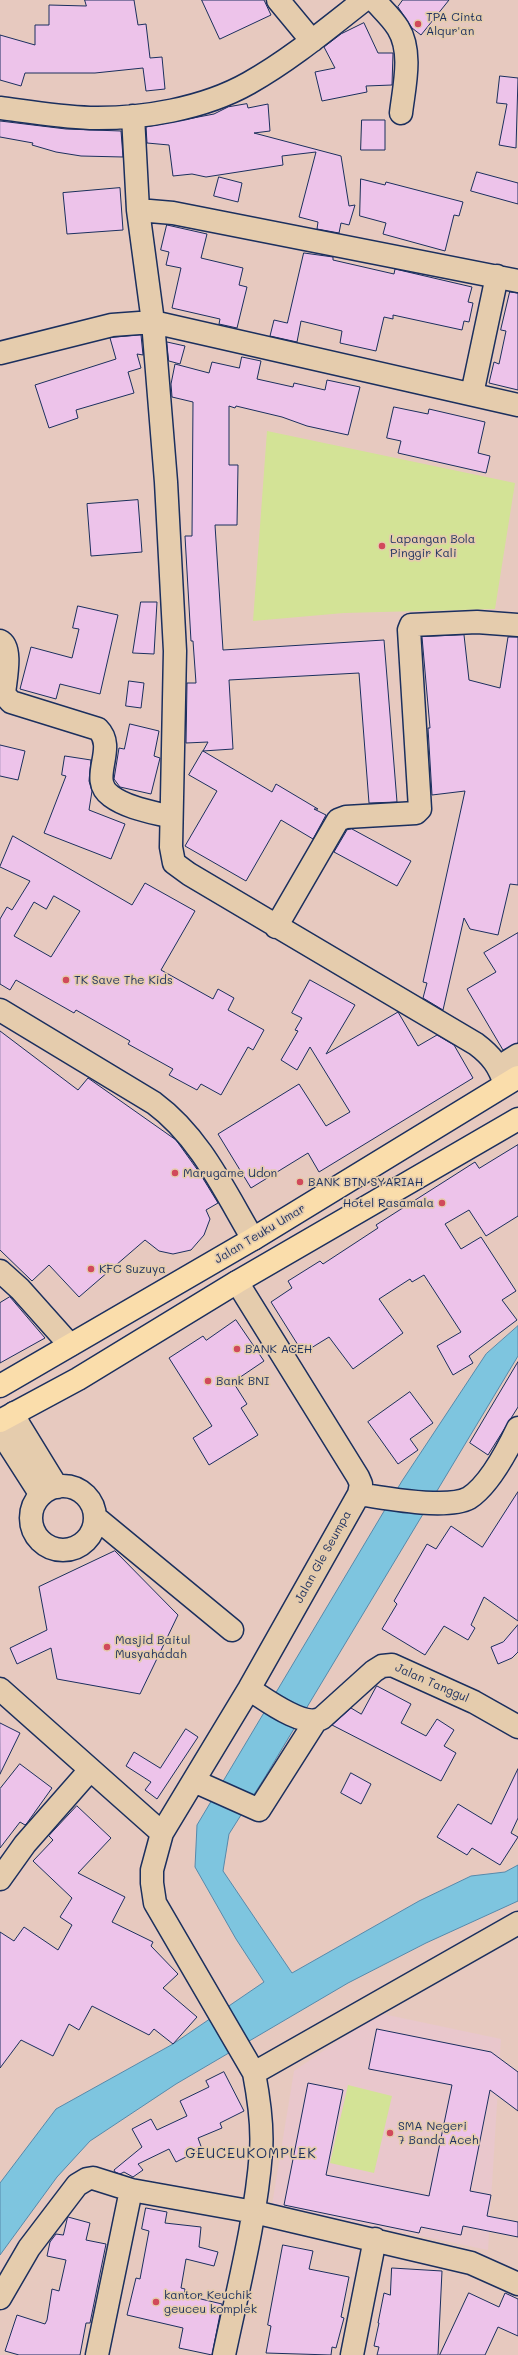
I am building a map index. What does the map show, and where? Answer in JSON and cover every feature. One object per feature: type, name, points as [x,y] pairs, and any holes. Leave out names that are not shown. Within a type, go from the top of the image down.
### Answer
[{"type":"highway","name":"Jalan Teuku Umar","points":[[0,1386],[253,1238],[508,1076]]},
{"type":"highway","points":[[7,1417],[78,1379],[237,1282],[518,1118]]},
{"type":"street","points":[[278,0],[312,40]]},
{"type":"street","points":[[0,108],[91,118],[134,116],[215,99],[248,84],[312,40],[364,0]]},
{"type":"street","points":[[374,0],[398,29],[403,41],[406,67],[401,114]]},
{"type":"street","points":[[134,116],[138,210],[154,322],[166,482],[175,651],[171,818],[171,848],[174,863],[189,874],[276,927],[476,1044],[488,1052],[508,1076],[518,1055]]},
{"type":"street","points":[[138,210],[173,213],[518,281]]},
{"type":"street","points":[[472,394],[497,276]]},
{"type":"street","points":[[0,353],[112,325],[154,322],[518,405]]},
{"type":"street","points":[[276,927],[338,820],[346,817],[419,811],[421,805],[409,630],[411,625],[477,622],[518,625]]},
{"type":"street","points":[[0,641],[6,648],[8,656],[4,694],[6,697],[11,702],[98,729],[105,739],[106,745],[101,783],[105,791],[128,804],[171,818]]},
{"type":"street","points":[[0,1010],[154,1103],[170,1115],[205,1158],[253,1238]]},
{"type":"street","points":[[0,1271],[20,1289],[70,1345]]},
{"type":"street","points":[[237,1282],[369,1496],[442,1504],[462,1501],[473,1495],[512,1457],[518,1428]]},
{"type":"street","points":[[7,1417],[19,1425],[49,1491]]},
{"type":"street","points":[[0,1431],[49,1491]]},
{"type":"street","points":[[75,1489],[83,1493],[93,1508],[95,1517],[91,1534],[82,1544],[70,1549],[52,1548],[38,1537],[32,1520],[36,1503],[49,1491],[75,1489]]},
{"type":"street","name":"Jalan Gle Seumpa","points":[[249,2064],[219,2015],[155,1903],[152,1870],[162,1833],[204,1786],[369,1496]]},
{"type":"street","points":[[95,1517],[232,1630]]},
{"type":"street","name":"Jalan Tanggul","points":[[308,1720],[322,1718],[374,1671],[382,1666],[392,1664],[474,1702],[518,1727]]},
{"type":"street","points":[[0,1689],[162,1833]]},
{"type":"street","points":[[204,1786],[260,1810],[308,1720],[256,1693]]},
{"type":"street","points":[[0,1878],[25,1844],[90,1770]]},
{"type":"street","points":[[224,2355],[254,2212],[261,2151],[261,2125],[249,2064],[518,1923]]},
{"type":"street","points":[[0,2298],[30,2248],[77,2185],[87,2179],[93,2178],[131,2190],[254,2212],[375,2239],[471,2263],[518,2284]]},
{"type":"street","points":[[97,2355],[131,2190]]},
{"type":"street","points":[[352,2355],[375,2239]]},
{"type":"shaded area","name":"SMA Negeri 7 Banda Aceh","points":[[378,2013],[501,2039],[488,2250],[272,2205],[294,2071]]},
{"type":"green space","name":"Lapangan Bola Pinggir Kali","points":[[267,431],[515,483],[495,609],[344,613],[253,621]]},
{"type":"green space","points":[[348,2085],[392,2096],[374,2173],[330,2163]]},
{"type":"water","points":[[518,1326],[518,1356],[265,1777],[229,1834],[223,1871],[292,1973],[419,1901],[471,1876],[505,1872],[518,1865],[518,1901],[426,1943],[348,1983],[176,2084],[90,2141],[57,2177],[0,2255],[0,2183],[56,2109],[173,2044],[264,1982],[236,1939],[195,1867],[197,1825],[402,1481],[486,1354]]},
{"type":"building","points":[[85,0],[134,0],[138,25],[146,24],[150,58],[162,57],[165,89],[146,91],[143,68],[95,73],[25,73],[21,86],[0,80],[0,35],[35,45],[35,25],[49,25],[49,5],[86,6]]},
{"type":"building","points":[[202,0],[264,0],[271,15],[220,39]]},
{"type":"building","name":"TPA Cinta Alqur'an","points":[[403,0],[449,0],[421,35],[412,28],[398,7]]},
{"type":"building","points":[[364,23],[378,53],[393,53],[392,85],[366,86],[367,92],[322,101],[315,72],[335,68],[324,47],[341,34]]},
{"type":"building","points":[[500,76],[518,78],[516,148],[499,145],[507,104],[497,103]]},
{"type":"building","points":[[247,104],[248,108],[268,104],[270,131],[254,133],[341,156],[349,206],[355,205],[349,225],[341,223],[339,233],[317,229],[318,222],[299,217],[316,152],[282,156],[283,165],[206,177],[192,174],[173,176],[169,145],[147,143],[146,127],[214,114],[228,107]]},
{"type":"building","points":[[362,120],[385,120],[385,150],[361,150]]},
{"type":"building","points":[[0,121],[66,129],[121,131],[123,157],[81,156],[56,152],[32,145],[33,143],[0,137]]},
{"type":"building","points":[[477,172],[518,183],[518,204],[471,191]]},
{"type":"building","points":[[219,177],[242,183],[238,202],[214,196]]},
{"type":"building","points":[[361,179],[385,185],[386,182],[463,202],[459,216],[454,215],[445,251],[383,234],[386,223],[360,216]]},
{"type":"building","points":[[120,188],[123,230],[67,234],[63,193]]},
{"type":"building","points":[[167,225],[207,234],[201,258],[243,268],[239,285],[247,287],[237,328],[219,324],[220,319],[172,308],[181,268],[166,265],[169,252],[161,250]]},
{"type":"building","points":[[304,253],[333,257],[333,260],[394,274],[395,269],[472,287],[468,302],[473,303],[469,322],[464,321],[462,330],[393,315],[393,319],[384,317],[376,351],[340,343],[342,331],[301,321],[297,342],[270,336],[274,320],[287,323]]},
{"type":"building","points":[[510,292],[518,293],[518,390],[489,383],[494,362],[499,364],[506,331],[501,330]]},
{"type":"building","points":[[141,335],[143,355],[137,354],[141,368],[128,372],[134,393],[76,410],[78,418],[49,428],[35,385],[116,359],[110,338]]},
{"type":"building","points":[[167,342],[185,346],[180,364],[169,361]]},
{"type":"building","points":[[242,357],[261,361],[257,379],[293,387],[294,383],[325,390],[327,380],[360,387],[348,435],[307,426],[282,417],[236,406],[235,408],[229,406],[229,465],[238,465],[237,525],[215,525],[223,650],[384,640],[397,802],[369,803],[359,673],[229,680],[233,749],[203,751],[208,742],[186,743],[187,683],[196,683],[193,641],[191,641],[185,536],[192,536],[193,402],[172,397],[171,384],[175,364],[209,373],[212,362],[239,368]]},
{"type":"building","points":[[394,407],[428,414],[429,409],[485,422],[478,453],[490,456],[486,473],[398,453],[401,441],[387,438]]},
{"type":"building","points":[[138,500],[142,552],[91,556],[87,504]]},
{"type":"building","points":[[141,602],[157,602],[154,654],[133,653]]},
{"type":"building","points":[[78,606],[118,615],[100,694],[60,684],[56,699],[20,689],[31,647],[72,658],[79,629],[73,628]]},
{"type":"building","points":[[464,635],[469,680],[500,688],[508,637],[518,637],[518,885],[510,884],[498,935],[470,929],[464,918],[443,1010],[423,998],[427,983],[423,982],[465,791],[432,795],[428,728],[430,728],[422,637]]},
{"type":"building","points":[[129,681],[144,683],[141,708],[126,706]]},
{"type":"building","points":[[130,724],[159,731],[154,756],[160,758],[151,794],[120,787],[114,779],[119,748],[124,749]]},
{"type":"building","points":[[0,745],[25,751],[18,780],[0,776]]},
{"type":"building","points":[[203,751],[272,792],[276,784],[318,809],[314,809],[326,815],[313,839],[281,820],[246,881],[185,846],[217,791],[189,775]]},
{"type":"building","points":[[65,756],[91,760],[89,781],[92,791],[89,810],[125,824],[111,859],[44,833],[66,776],[62,775]]},
{"type":"building","points":[[352,829],[411,861],[397,886],[334,852],[347,830]]},
{"type":"building","points":[[13,836],[132,905],[145,883],[195,911],[161,970],[213,999],[218,989],[234,998],[228,1010],[264,1030],[253,1050],[248,1047],[221,1095],[201,1084],[197,1090],[169,1075],[173,1069],[128,1044],[130,1041],[76,1010],[74,1013],[16,980],[10,990],[0,984],[0,919],[7,907],[12,910],[30,881],[0,867]],"holes":[[[54,896],[80,911],[51,957],[14,936],[34,902],[46,909]]]},
{"type":"building","points":[[518,933],[518,1043],[503,1050],[467,989],[496,972],[484,953]]},
{"type":"building","points":[[310,980],[355,1005],[326,1054],[398,1012],[418,1046],[437,1035],[454,1045],[473,1078],[319,1172],[308,1153],[251,1188],[218,1134],[299,1084],[326,1126],[350,1112],[310,1047],[297,1070],[281,1060],[298,1031],[295,1030],[302,1018],[292,1013]]},
{"type":"building","points":[[0,1031],[78,1090],[88,1078],[176,1140],[199,1172],[218,1203],[206,1210],[210,1219],[204,1235],[191,1250],[173,1254],[159,1251],[145,1240],[79,1297],[49,1265],[32,1281],[0,1250]]},
{"type":"building","points":[[518,1145],[518,1216],[486,1236],[469,1210],[445,1224],[461,1249],[481,1237],[516,1291],[502,1300],[517,1320],[469,1356],[473,1363],[453,1375],[437,1346],[461,1332],[424,1275],[412,1282],[410,1279],[379,1299],[403,1333],[353,1369],[329,1337],[303,1353],[271,1302],[292,1288],[288,1281],[320,1261],[323,1264],[378,1228],[376,1225],[475,1162],[479,1168]]},
{"type":"building","points":[[10,1297],[45,1338],[0,1363],[0,1303]]},
{"type":"building","points":[[236,1320],[264,1361],[233,1382],[247,1404],[241,1408],[258,1435],[209,1465],[193,1438],[212,1426],[169,1358],[203,1336],[206,1340]]},
{"type":"building","points":[[518,1362],[518,1407],[488,1455],[470,1443]]},
{"type":"building","points":[[410,1392],[433,1423],[410,1439],[418,1450],[398,1464],[368,1422]]},
{"type":"building","points":[[518,1492],[518,1621],[484,1597],[471,1625],[475,1628],[468,1640],[444,1626],[425,1655],[382,1629],[397,1604],[394,1601],[427,1544],[436,1549],[451,1526],[482,1547]]},
{"type":"building","name":"Masjid Baitul Musyahadah","points":[[115,1551],[178,1615],[140,1694],[57,1679],[51,1648],[17,1664],[10,1648],[47,1630],[39,1587]]},
{"type":"building","points":[[518,1625],[518,1652],[512,1658],[498,1664],[491,1647],[503,1642]]},
{"type":"building","points":[[377,1686],[411,1704],[401,1723],[426,1736],[437,1719],[454,1730],[444,1746],[456,1753],[441,1781],[332,1725],[351,1708],[361,1714]]},
{"type":"building","points":[[0,1723],[20,1733],[0,1774]]},
{"type":"building","points":[[186,1729],[198,1737],[157,1799],[145,1790],[151,1782],[126,1766],[134,1752],[160,1768]]},
{"type":"building","points":[[20,1764],[52,1788],[27,1823],[25,1825],[20,1822],[0,1848],[0,1789]]},
{"type":"building","points":[[518,1769],[518,1818],[511,1833],[518,1837],[500,1865],[472,1848],[467,1855],[437,1837],[458,1804],[491,1824]]},
{"type":"building","points":[[351,1773],[371,1784],[361,1804],[341,1793]]},
{"type":"building","points":[[77,1806],[111,1838],[78,1873],[125,1897],[112,1922],[153,1942],[151,1946],[178,1974],[163,1988],[197,2017],[173,2044],[154,2029],[149,2035],[92,2006],[79,2030],[69,2024],[53,2056],[21,2040],[0,2068],[0,1932],[14,1941],[24,1927],[58,1950],[72,1925],[60,1917],[72,1898],[33,1861],[53,1840],[49,1836]]},
{"type":"building","points":[[377,2029],[491,2052],[518,2072],[518,2111],[490,2090],[470,2191],[491,2195],[487,2216],[518,2222],[518,2237],[463,2226],[461,2235],[421,2227],[419,2233],[284,2205],[308,2083],[343,2090],[326,2175],[429,2196],[452,2085],[369,2069]]},
{"type":"building","points":[[224,2072],[244,2111],[220,2123],[222,2128],[198,2138],[202,2149],[176,2162],[169,2149],[138,2164],[143,2170],[133,2177],[124,2172],[120,2174],[115,2172],[114,2170],[142,2147],[132,2129],[151,2119],[157,2130],[187,2116],[180,2101],[209,2087],[206,2081]]},
{"type":"building","points":[[146,2208],[167,2212],[165,2223],[201,2227],[199,2247],[218,2252],[214,2266],[186,2259],[181,2288],[185,2289],[184,2295],[222,2304],[212,2355],[179,2348],[183,2328],[127,2315],[136,2278],[140,2279],[149,2231],[142,2229]]},
{"type":"building","points":[[68,2217],[90,2223],[86,2240],[106,2244],[90,2323],[86,2323],[80,2355],[19,2355],[5,2351],[17,2315],[45,2324],[47,2320],[52,2289],[59,2291],[66,2260],[47,2256],[50,2242],[56,2234],[63,2235]]},
{"type":"building","points":[[283,2245],[313,2251],[309,2269],[349,2277],[341,2317],[344,2318],[336,2348],[332,2347],[331,2355],[266,2353],[271,2326],[268,2325]]},
{"type":"building","points":[[392,2268],[442,2271],[438,2355],[377,2355],[379,2347],[374,2346],[384,2293],[390,2295]]},
{"type":"building","points":[[469,2293],[499,2307],[505,2293],[518,2299],[518,2336],[498,2327],[485,2355],[440,2355]]},
{"type":"place","name":"TPA Cinta Alqur'an","points":[[418,24]]},
{"type":"place","name":"Lapangan Bola Pinggir Kali","points":[[382,546]]},
{"type":"place","name":"TK Save The Kids","points":[[66,980]]},
{"type":"place","name":"Marugame Udon","points":[[175,1173]]},
{"type":"place","name":"BANK BTN SYARIAH","points":[[300,1182]]},
{"type":"place","name":"Hotel Rasamala","points":[[442,1203]]},
{"type":"place","name":"KFC Suzuya","points":[[91,1269]]},
{"type":"place","name":"BANK ACEH","points":[[237,1349]]},
{"type":"place","name":"Bank BNI","points":[[208,1381]]},
{"type":"place","name":"Masjid Baitul Musyahadah","points":[[107,1647]]},
{"type":"place","name":"SMA Negeri 7 Banda Aceh","points":[[390,2133]]},
{"type":"place","name":"kantor Keuchik geuceu komplek","points":[[156,2302]]},
{"type":"district","name":"GEUCEUKOMPLEK","points":[[251,2154]]}]
